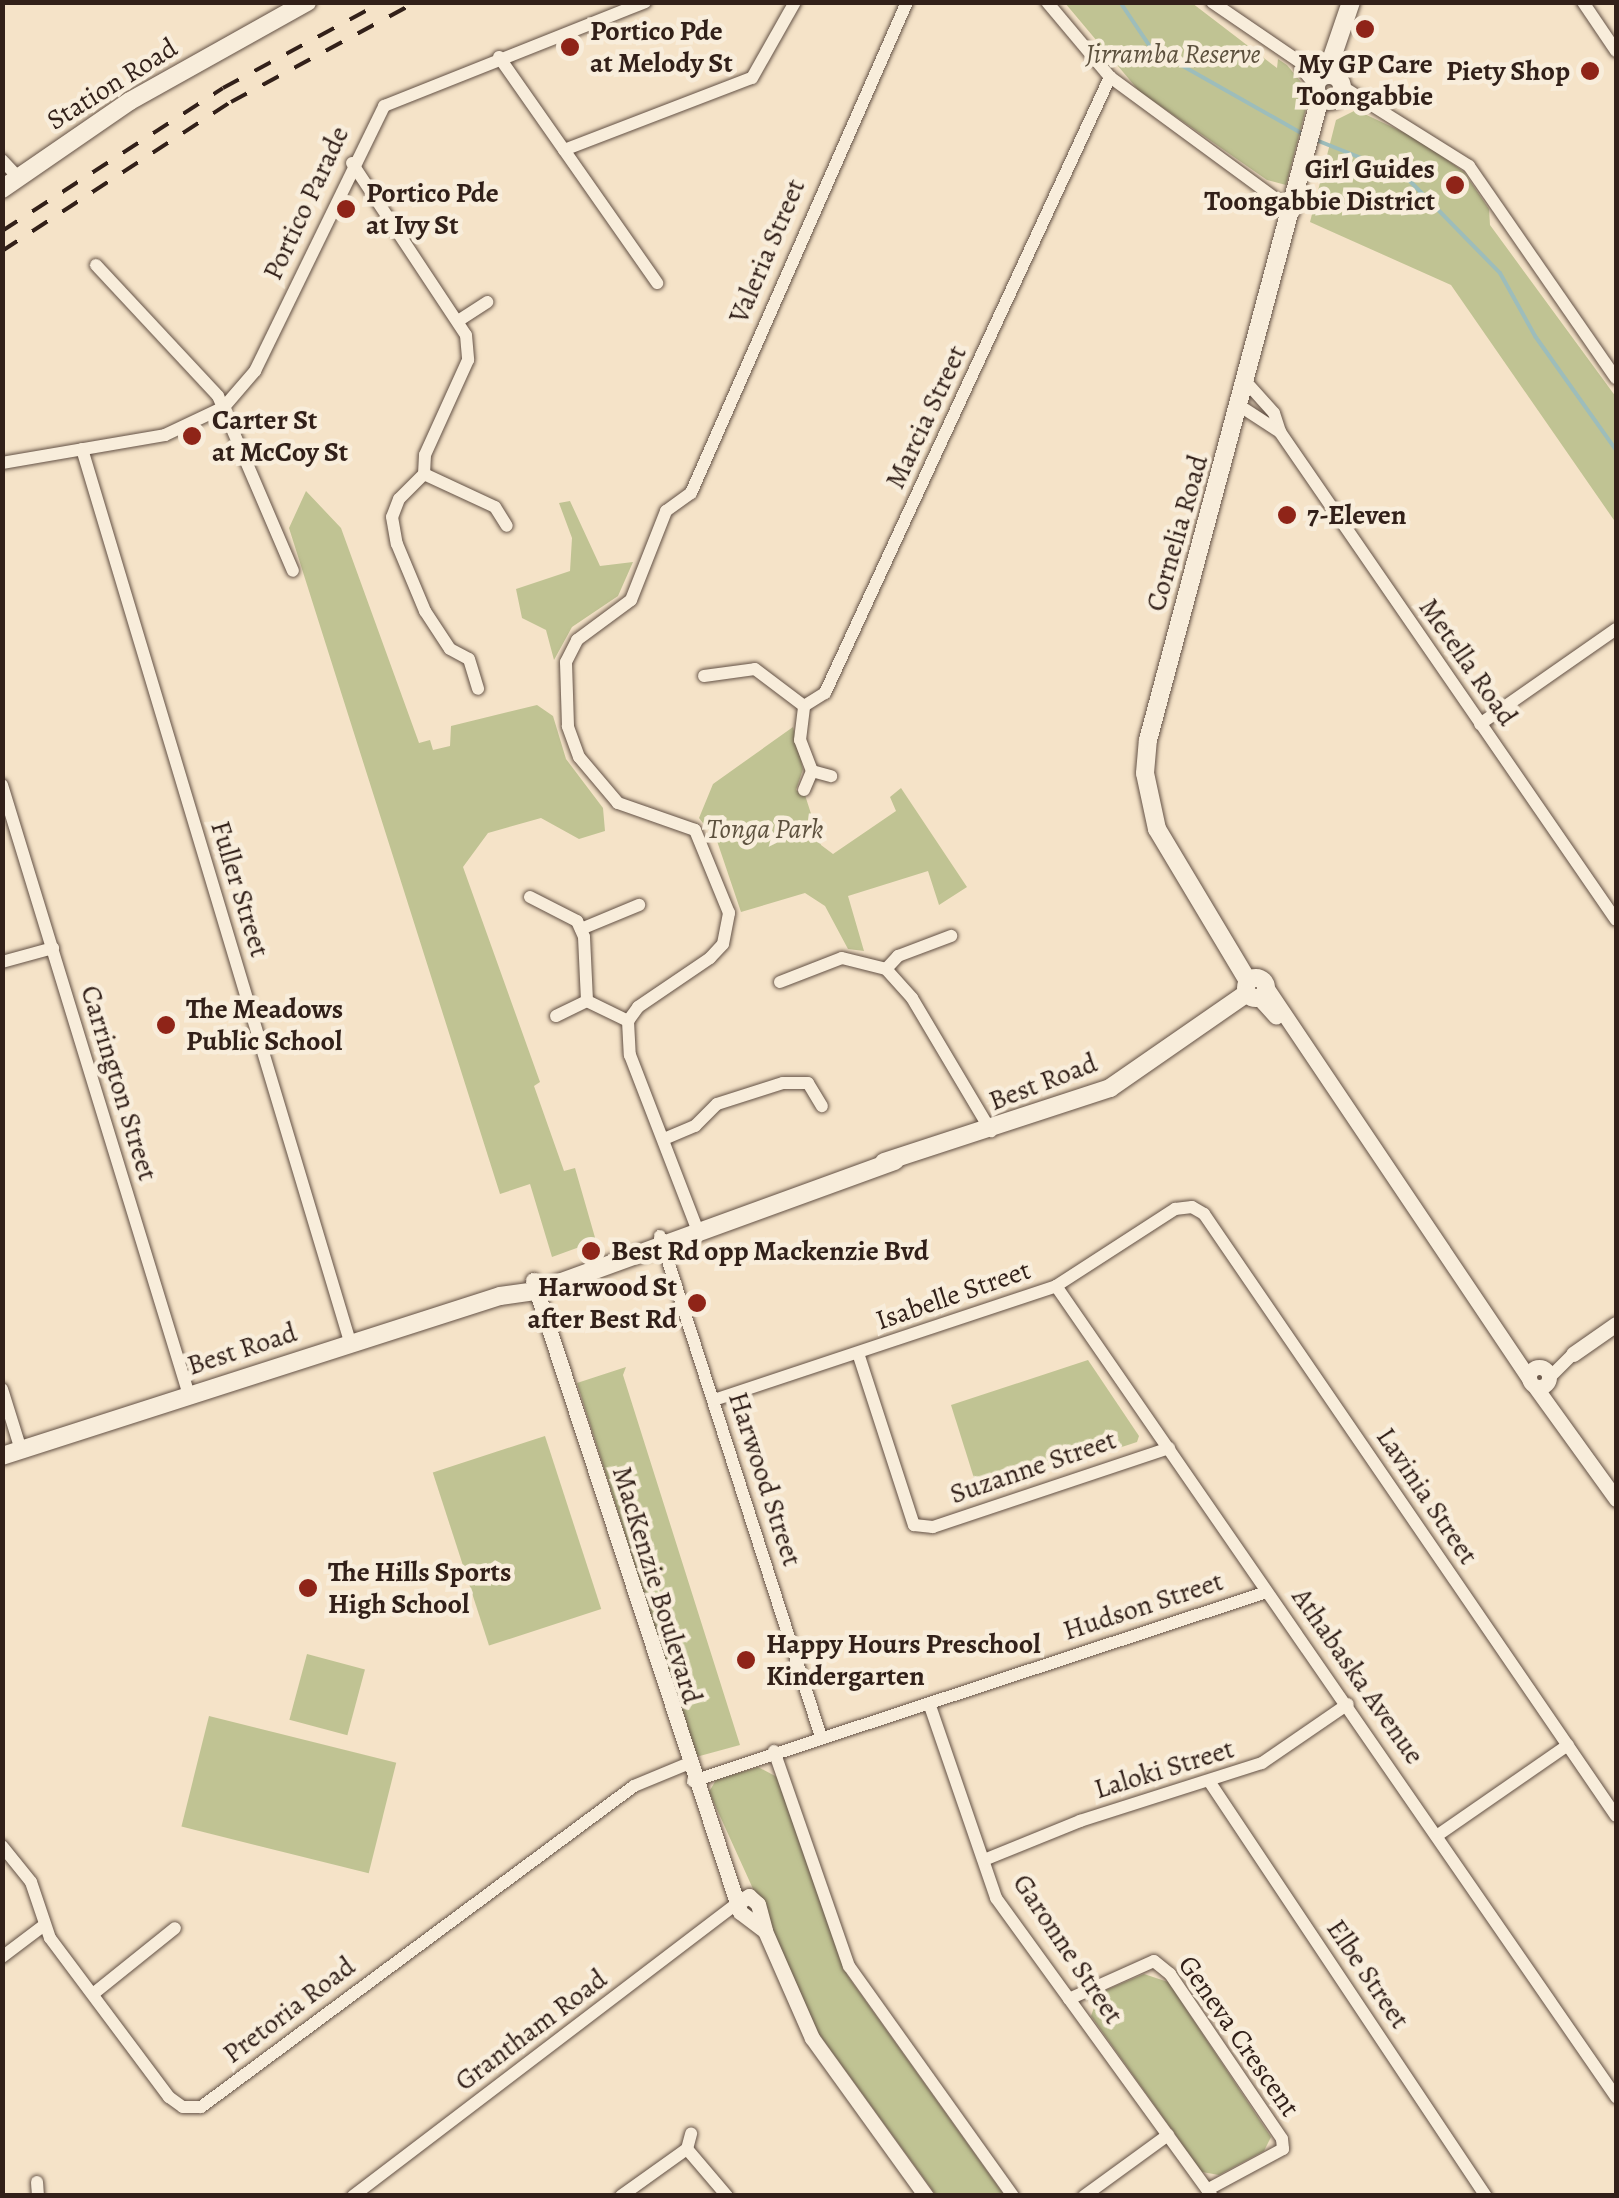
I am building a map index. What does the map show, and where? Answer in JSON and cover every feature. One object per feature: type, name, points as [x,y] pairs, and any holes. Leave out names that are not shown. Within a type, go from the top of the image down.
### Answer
[{"type":"main road","name":"Station Road","points":[[2,189],[130,101],[307,2]]},
{"type":"main road","name":"Cornelia Road","points":[[1256,987],[1157,829],[1145,773],[1148,740],[1351,2]]},
{"type":"main road","name":"Best Road","points":[[2,1456],[535,1285],[1110,1088],[1256,987]]},
{"type":"street","name":"Portico Parade","points":[[224,407],[254,371],[352,163],[384,106],[644,2]]},
{"type":"street","points":[[564,150],[752,78],[795,2]]},
{"type":"street","name":"Valeria Street","points":[[628,1022],[638,1006],[710,958],[728,926],[700,835],[676,820],[618,804],[579,757],[568,726],[569,652],[631,600],[666,511],[691,493],[907,2]]},
{"type":"street","points":[[1047,2],[1110,77],[1294,212]]},
{"type":"street","points":[[1212,2],[1299,66],[1328,93],[1367,103],[1469,166],[1616,378]]},
{"type":"street","points":[[1582,2],[1616,51]]},
{"type":"street","points":[[499,57],[657,282]]},
{"type":"street","name":"Marcia Street","points":[[804,706],[825,692],[1110,77]]},
{"type":"street","points":[[2,160],[19,178]]},
{"type":"street","points":[[352,163],[458,321],[468,360],[425,455],[424,474],[398,499],[392,517],[397,544],[424,611],[450,649],[468,659],[478,689]]},
{"type":"street","points":[[96,265],[209,383],[224,407],[292,571]]},
{"type":"street","points":[[458,321],[486,302]]},
{"type":"street","name":"Metella Road","points":[[1247,382],[1274,413],[1280,432],[1616,920]]},
{"type":"street","name":"Metella Road","points":[[1240,406],[1280,432]]},
{"type":"street","points":[[2,464],[164,435],[224,407]]},
{"type":"street","name":"Fuller Street","points":[[82,449],[350,1342]]},
{"type":"street","points":[[424,474],[495,508],[508,526]]},
{"type":"street","points":[[1480,724],[1616,629]]},
{"type":"street","points":[[704,676],[755,669],[804,706],[800,740],[812,771],[804,790]]},
{"type":"street","points":[[812,771],[831,776]]},
{"type":"street","name":"Carrington Street","points":[[2,784],[189,1395]]},
{"type":"street","points":[[530,897],[559,909],[581,929],[588,1000]]},
{"type":"street","points":[[581,929],[639,904]]},
{"type":"street","points":[[886,969],[898,956],[952,936]]},
{"type":"street","points":[[2,962],[52,948]]},
{"type":"street","points":[[780,982],[842,958],[886,969],[912,998],[991,1131]]},
{"type":"street","name":"Cornelia Road","points":[[1256,987],[1306,1050],[1504,1336],[1540,1377],[1559,1415],[1616,1499]]},
{"type":"street","points":[[588,1000],[628,1022],[630,1055],[697,1229]]},
{"type":"street","points":[[556,1016],[588,1000]]},
{"type":"street","points":[[664,1140],[696,1126],[716,1104],[782,1083],[808,1083],[822,1106]]},
{"type":"street","name":"Isabelle Street","points":[[714,1400],[1056,1286],[1175,1209],[1192,1207]]},
{"type":"street","name":"Lavinia Street","points":[[1192,1207],[1204,1214],[1616,1816]]},
{"type":"street","name":"Harwood Street","points":[[662,1241],[821,1737]]},
{"type":"street","name":"MacKenzie Boulevard","points":[[535,1285],[687,1764],[737,1902],[749,1896],[758,1904],[765,1931],[812,2038],[926,2196]]},
{"type":"street","name":"Athabaska Avenue","points":[[1056,1286],[1616,2097]]},
{"type":"street","points":[[1540,1377],[1616,1324]]},
{"type":"street","name":"Suzanne Street","points":[[858,1353],[914,1524],[932,1527],[1169,1448]]},
{"type":"street","points":[[2,1388],[21,1450]]},
{"type":"street","name":"Hudson Street","points":[[693,1780],[930,1706],[1267,1592]]},
{"type":"street","name":"Laloki Street","points":[[984,1860],[1080,1821],[1274,1758],[1348,1704]]},
{"type":"street","name":"Garonne Street","points":[[930,1706],[996,1898],[1210,2192]]},
{"type":"street","points":[[1438,1835],[1568,1746]]},
{"type":"street","points":[[774,1752],[848,1966],[1013,2196]]},
{"type":"street","name":"Pretoria Road","points":[[2,1846],[31,1882],[43,1926],[169,2097],[184,2107],[201,2106],[634,1786],[687,1764]]},
{"type":"street","name":"Elbe Street","points":[[1209,1780],[1486,2196]]},
{"type":"street","name":"Grantham Road","points":[[353,2196],[737,1902]]},
{"type":"street","points":[[2,1956],[43,1926]]},
{"type":"street","points":[[93,1994],[176,1928]]},
{"type":"street","name":"Geneva Crescent","points":[[1069,1999],[1154,1960],[1170,1974],[1282,2139],[1283,2149],[1210,2192]]},
{"type":"street","points":[[621,2196],[687,2149],[692,2134]]},
{"type":"street","points":[[1084,2196],[1168,2135]]},
{"type":"street","points":[[687,2149],[727,2196]]},
{"type":"green space","name":"Jirramba Reserve","points":[[1065,3],[1192,3],[1277,68],[1278,59],[1287,65],[1310,93],[1286,185],[1267,180],[1139,91]]},
{"type":"green space","points":[[1356,110],[1420,140],[1464,172],[1489,209],[1490,225],[1616,397],[1616,523],[1451,285],[1310,222],[1336,120]]},
{"type":"green space","points":[[306,491],[341,528],[419,743],[430,740],[433,750],[450,746],[451,726],[537,705],[553,716],[566,759],[603,808],[605,831],[579,839],[541,818],[488,833],[463,867],[540,1082],[534,1086],[564,1171],[575,1168],[596,1241],[552,1257],[530,1184],[500,1194],[289,528]]},
{"type":"green space","points":[[570,501],[600,566],[633,562],[618,596],[572,627],[554,660],[546,630],[522,618],[516,589],[570,571],[572,538],[559,503]]},
{"type":"green space","name":"Tonga Park","points":[[793,727],[803,769],[796,790],[805,795],[821,845],[833,854],[896,811],[890,797],[901,788],[967,887],[939,905],[928,871],[848,896],[864,951],[848,949],[825,906],[805,893],[741,912],[717,841],[699,818],[713,784]]},
{"type":"green space","points":[[1088,1360],[1139,1436],[1137,1442],[979,1494],[951,1405]]},
{"type":"green space","points":[[626,1367],[623,1375],[740,1745],[696,1757],[577,1383]]},
{"type":"green space","points":[[545,1436],[601,1609],[489,1646],[433,1472]]},
{"type":"green space","points":[[307,1654],[365,1670],[347,1735],[289,1720]]},
{"type":"green space","points":[[209,1716],[396,1763],[369,1873],[181,1827]]},
{"type":"green space","points":[[758,1767],[777,1777],[847,1975],[1004,2195],[936,2195],[819,2034],[709,1792],[716,1780]]},
{"type":"green space","points":[[1144,1974],[1168,1982],[1271,2137],[1264,2151],[1219,2175],[1202,2172],[1091,2016],[1099,1993]]},
{"type":"waterway","points":[[1120,2],[1151,48],[1303,134]]},
{"type":"waterway","points":[[1316,140],[1404,175],[1500,273],[1535,336],[1616,450]]},
{"type":"railway","points":[[2,231],[223,88],[382,2]]},
{"type":"railway","points":[[2,251],[231,102],[416,2]]},
{"type":"place","name":"My GP Care Toongabbie","points":[[1365,29]]},
{"type":"place","name":"Portico Pde at Melody St","points":[[570,47]]},
{"type":"place","name":"Piety Shop","points":[[1590,71]]},
{"type":"place","name":"Girl Guides Toongabbie District","points":[[1455,185]]},
{"type":"place","name":"Portico Pde at Ivy St","points":[[346,209]]},
{"type":"place","name":"Carter St at McCoy St","points":[[192,436]]},
{"type":"place","name":"7-Eleven","points":[[1287,515]]},
{"type":"place","name":"The Meadows Public School","points":[[166,1025]]},
{"type":"place","name":"Best Rd opp Mackenzie Bvd","points":[[591,1251]]},
{"type":"place","name":"Harwood St after Best Rd","points":[[697,1303]]},
{"type":"place","name":"The Hills Sports High School","points":[[308,1588]]},
{"type":"place","name":"Happy Hours Preschool Kindergarten","points":[[746,1660]]}]
